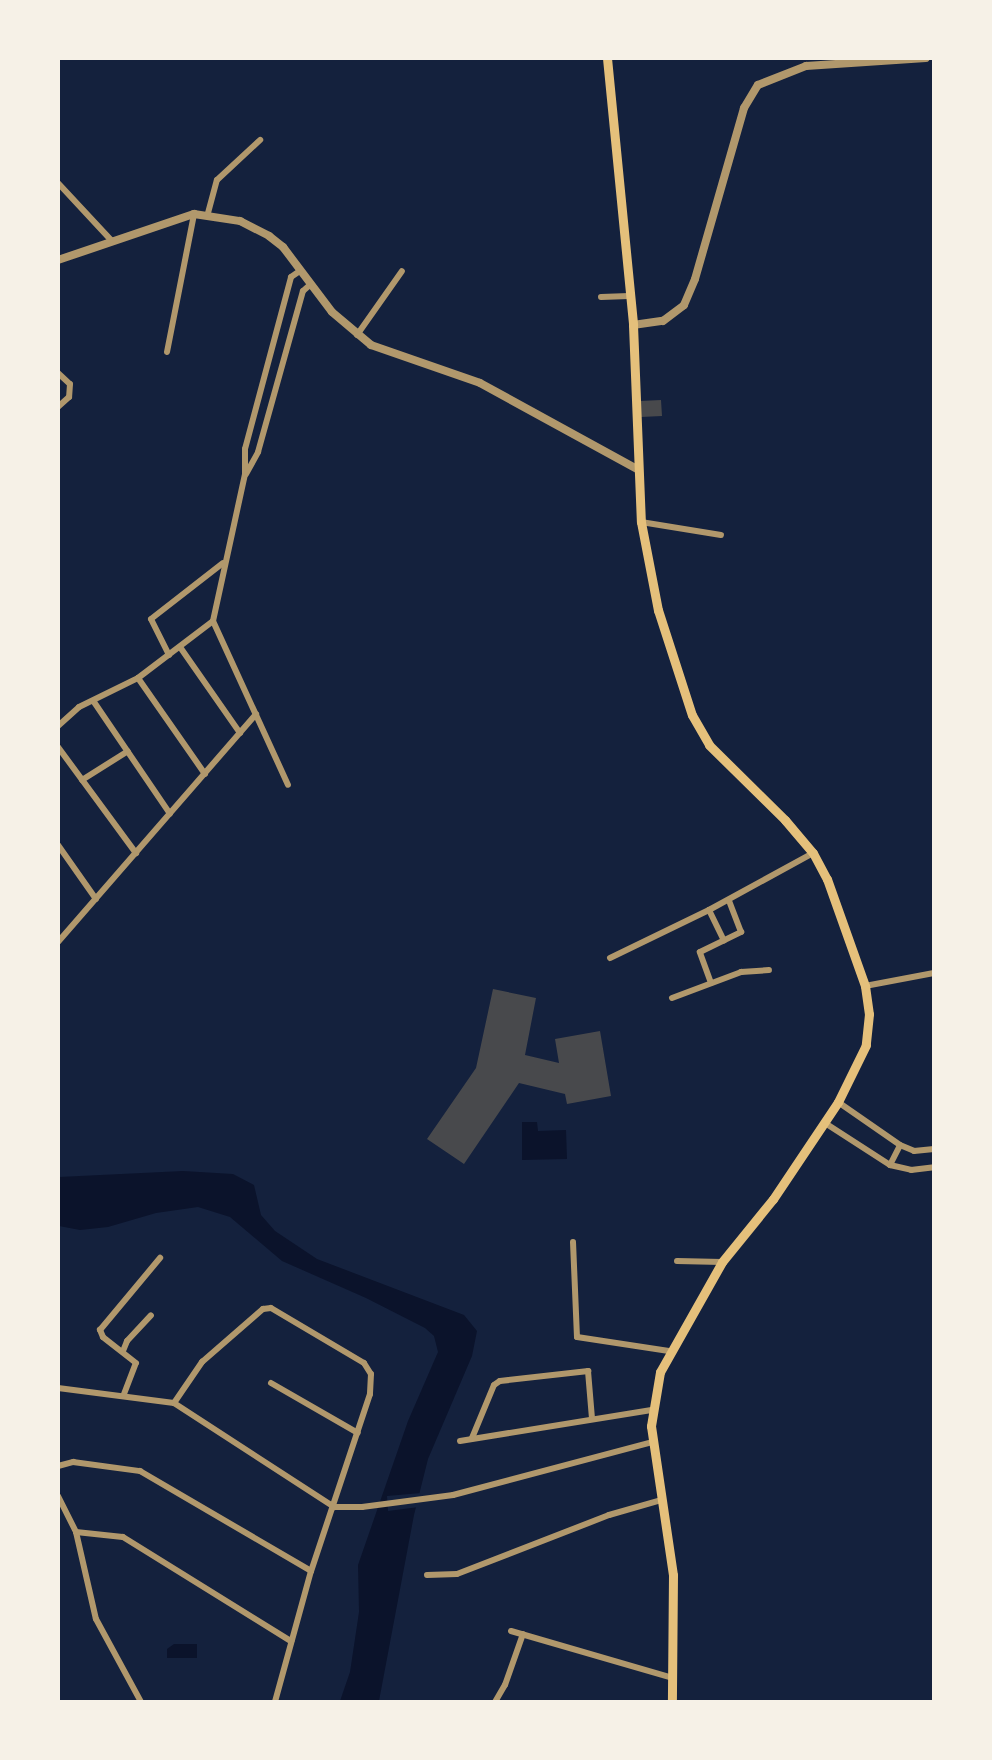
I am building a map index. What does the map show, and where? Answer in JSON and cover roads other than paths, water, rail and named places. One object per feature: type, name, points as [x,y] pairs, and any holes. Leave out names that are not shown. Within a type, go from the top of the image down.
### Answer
[{"type":"main road","points":[[607,58],[633,325],[637,469],[641,522],[658,610],[692,715],[709,745],[785,820],[813,853],[841,911],[865,986],[869,1014],[866,1045],[838,1102],[773,1199],[722,1262],[669,1351],[652,1410],[652,1442],[673,1575],[674,1678],[672,1701]]},
{"type":"street","points":[[633,325],[663,321],[684,305],[695,279],[744,108],[758,85],[806,66],[926,58]]},
{"type":"street","points":[[208,213],[217,180],[260,140]]},
{"type":"street","points":[[58,183],[111,240]]},
{"type":"street","points":[[58,260],[111,240],[194,214],[208,213],[240,221],[269,236],[356,335],[395,356],[480,383],[637,469]]},
{"type":"street","points":[[167,352],[194,214]]},
{"type":"street","points":[[288,785],[213,621],[223,562],[245,474],[245,449],[291,277],[300,271]]},
{"type":"street","points":[[356,335],[402,271]]},
{"type":"street","points":[[245,474],[258,452],[303,291],[310,285]]},
{"type":"street","points":[[601,297],[629,296]]},
{"type":"street","points":[[58,373],[70,384],[69,397],[58,407]]},
{"type":"street","points":[[641,522],[721,535]]},
{"type":"street","points":[[168,655],[151,619],[223,562]]},
{"type":"street","points":[[58,726],[79,707],[94,702],[138,678],[213,621]]},
{"type":"street","points":[[180,648],[240,733]]},
{"type":"street","points":[[138,678],[205,774]]},
{"type":"street","points":[[94,702],[170,814]]},
{"type":"street","points":[[58,942],[256,714]]},
{"type":"street","points":[[58,747],[136,853]]},
{"type":"street","points":[[82,780],[128,751]]},
{"type":"street","points":[[58,845],[96,899]]},
{"type":"street","points":[[610,958],[729,900],[813,853]]},
{"type":"street","points":[[711,983],[700,952],[741,932],[729,900]]},
{"type":"street","points":[[709,910],[724,941]]},
{"type":"street","points":[[672,998],[741,972],[769,970]]},
{"type":"street","points":[[865,986],[933,973]]},
{"type":"street","points":[[838,1102],[900,1145],[914,1151],[933,1149]]},
{"type":"street","points":[[825,1124],[890,1165],[911,1170],[933,1167]]},
{"type":"street","points":[[890,1165],[900,1145]]},
{"type":"street","points":[[573,1242],[577,1336],[669,1351]]},
{"type":"street","points":[[124,1394],[136,1363],[103,1337],[100,1330],[160,1258]]},
{"type":"street","points":[[677,1261],[722,1262]]},
{"type":"street","points":[[174,1403],[202,1362],[263,1309],[271,1308],[364,1363],[371,1374],[358,1433],[312,1571],[275,1701]]},
{"type":"street","points":[[123,1351],[127,1341],[152,1315]]},
{"type":"street","points":[[472,1438],[494,1385],[500,1381],[588,1371],[592,1419]]},
{"type":"street","points":[[271,1383],[358,1433]]},
{"type":"street","points":[[58,1388],[124,1394],[174,1403],[334,1506],[421,1500],[483,1488],[652,1442]]},
{"type":"street","points":[[460,1441],[652,1410]]},
{"type":"street","points":[[58,1466],[73,1462],[140,1471],[312,1571]]},
{"type":"street","points":[[58,1496],[76,1532],[96,1619],[141,1701]]},
{"type":"street","points":[[427,1575],[458,1574],[609,1515],[661,1500]]},
{"type":"street","points":[[76,1532],[123,1537],[291,1641]]},
{"type":"street","points":[[511,1631],[674,1678]]},
{"type":"street","points":[[495,1701],[505,1685],[523,1634]]},
{"type":"water","points":[[522,1122],[537,1122],[538,1131],[566,1130],[567,1159],[522,1160]]},
{"type":"water","points":[[183,1171],[233,1174],[254,1185],[261,1215],[275,1231],[317,1259],[464,1315],[477,1331],[472,1356],[428,1459],[414,1515],[379,1701],[340,1701],[350,1672],[359,1612],[358,1565],[408,1421],[438,1352],[434,1336],[425,1328],[366,1298],[282,1261],[230,1217],[198,1207],[156,1213],[108,1227],[80,1230],[59,1226],[59,1177]]},
{"type":"water","points":[[174,1644],[197,1644],[197,1658],[167,1658],[167,1649]]}]
